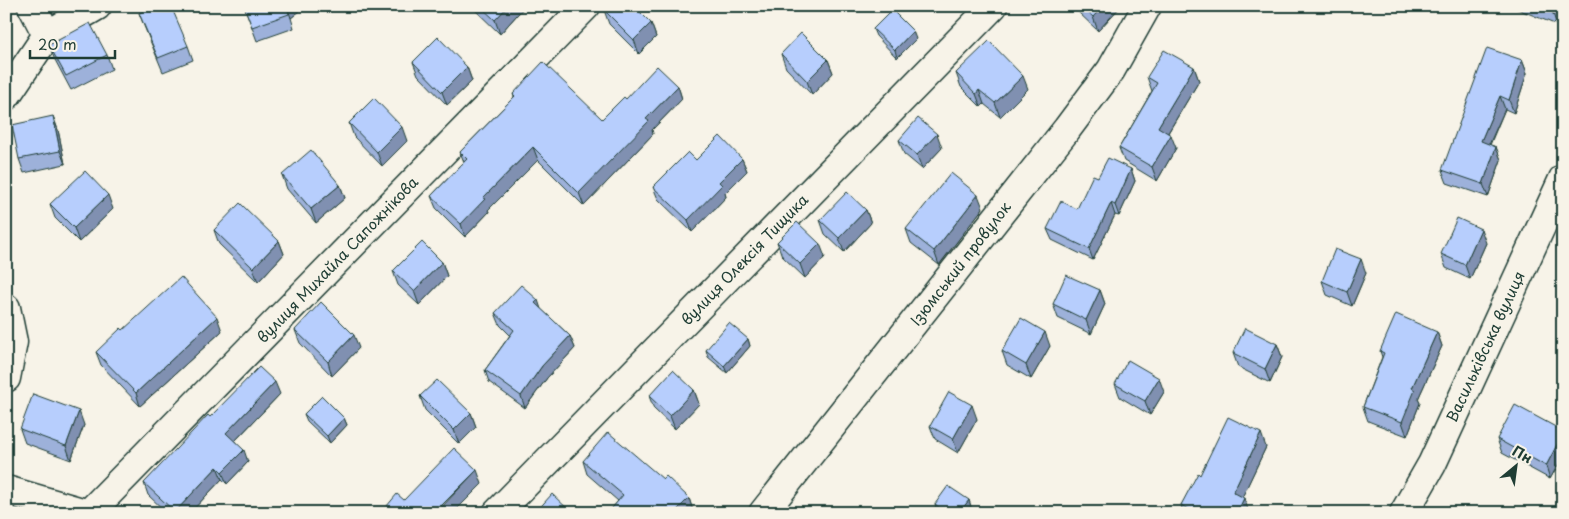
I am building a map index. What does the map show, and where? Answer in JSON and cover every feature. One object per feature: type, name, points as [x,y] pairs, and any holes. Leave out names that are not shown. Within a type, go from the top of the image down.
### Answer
[{"type":"street","points":[[32,6],[47,35]]},
{"type":"street","points":[[6,96],[47,35],[97,6]]},
{"type":"street","name":"вулиця Михайла Сапожнікова","points":[[90,513],[586,6]]},
{"type":"street","name":"вулиця Олексія Тищика","points":[[497,513],[994,6]]},
{"type":"street","name":"Ізюмський провулок","points":[[763,513],[1067,130],[1111,70],[1147,6]]},
{"type":"street","name":"Васильківська вулиця","points":[[1404,513],[1432,464],[1563,179]]},
{"type":"street","points":[[6,308],[14,342],[6,378]]},
{"type":"street","points":[[6,490],[85,513]]},
{"type":"shaded area","points":[[6,504],[37,513],[6,513]]},
{"type":"building","points":[[154,6],[171,6],[188,46],[158,58],[139,13]]},
{"type":"building","points":[[244,6],[287,6],[289,14],[252,27]]},
{"type":"building","points":[[480,6],[508,6],[495,20]]},
{"type":"building","points":[[608,6],[634,6],[651,23],[634,40],[604,10]]},
{"type":"building","points":[[1081,6],[1103,6],[1093,17]]},
{"type":"building","points":[[1539,6],[1554,6],[1552,11]]},
{"type":"building","points":[[892,10],[913,31],[895,50],[873,29]]},
{"type":"building","points":[[90,23],[107,55],[66,76],[49,45]]},
{"type":"building","points":[[801,33],[828,60],[807,81],[781,54]]},
{"type":"building","points":[[438,37],[467,67],[442,92],[413,62]]},
{"type":"building","points":[[989,41],[1023,76],[995,103],[979,90],[976,94],[956,73]]},
{"type":"building","points":[[1487,48],[1522,60],[1509,100],[1500,96],[1481,141],[1496,147],[1483,184],[1442,170]]},
{"type":"building","points":[[1164,50],[1194,67],[1158,127],[1171,135],[1152,167],[1119,148],[1157,83],[1147,77]]},
{"type":"building","points":[[543,62],[602,119],[624,97],[626,99],[657,66],[678,86],[646,119],[649,121],[579,193],[533,147],[483,198],[485,199],[461,224],[431,196],[467,159],[460,152],[515,96],[513,94]]},
{"type":"building","points":[[374,98],[402,127],[377,152],[349,123]]},
{"type":"building","points":[[53,116],[60,151],[19,159],[12,125]]},
{"type":"building","points":[[918,118],[937,134],[917,155],[899,140]]},
{"type":"building","points":[[720,136],[742,159],[719,182],[722,185],[688,220],[653,187],[688,152],[696,160]]},
{"type":"building","points":[[311,150],[340,185],[311,209],[282,175]]},
{"type":"building","points":[[1108,158],[1131,169],[1115,205],[1111,203],[1089,249],[1047,229],[1061,201],[1077,209],[1093,175],[1098,177]]},
{"type":"building","points":[[85,171],[108,195],[74,228],[50,204]]},
{"type":"building","points":[[951,173],[978,195],[934,251],[906,229]]},
{"type":"building","points":[[847,192],[866,210],[839,238],[820,220]]},
{"type":"building","points":[[240,203],[279,241],[253,268],[214,230]]},
{"type":"building","points":[[1457,218],[1481,229],[1465,265],[1441,254]]},
{"type":"building","points":[[797,222],[820,244],[800,264],[777,242]]},
{"type":"building","points":[[422,242],[442,262],[414,291],[393,271]]},
{"type":"building","points":[[1335,249],[1361,259],[1347,292],[1322,281]]},
{"type":"building","points":[[1066,275],[1100,290],[1086,320],[1053,304]]},
{"type":"building","points":[[181,277],[217,317],[136,393],[96,352]]},
{"type":"building","points":[[521,285],[538,300],[535,303],[570,336],[542,366],[521,396],[485,370],[514,330],[495,313]]},
{"type":"building","points":[[321,302],[354,335],[328,362],[295,330]]},
{"type":"building","points":[[1396,314],[1437,332],[1412,388],[1415,390],[1402,422],[1363,407],[1384,353],[1380,351]]},
{"type":"building","points":[[1021,318],[1045,332],[1026,365],[1002,351]]},
{"type":"building","points":[[729,323],[748,339],[724,366],[706,350]]},
{"type":"building","points":[[1245,328],[1277,344],[1265,369],[1233,353]]},
{"type":"building","points":[[1128,360],[1159,378],[1145,401],[1115,384]]},
{"type":"building","points":[[259,367],[275,382],[226,433],[244,450],[222,472],[217,467],[175,512],[144,483],[208,415],[210,417]]},
{"type":"building","points":[[673,370],[694,390],[670,416],[649,396]]},
{"type":"building","points":[[437,380],[471,413],[454,430],[420,396]]},
{"type":"building","points":[[949,392],[972,405],[953,439],[930,426]]},
{"type":"building","points":[[33,394],[79,411],[66,446],[20,429]]},
{"type":"building","points":[[322,396],[344,418],[327,436],[304,414]]},
{"type":"building","points":[[1515,405],[1563,431],[1546,466],[1497,439]]},
{"type":"building","points":[[1228,417],[1261,433],[1233,492],[1244,498],[1237,513],[1195,513],[1181,505],[1198,473],[1200,475]]},
{"type":"building","points":[[608,432],[663,479],[666,476],[689,498],[674,513],[659,513],[653,507],[647,513],[608,513],[623,495],[583,461]]},
{"type":"building","points":[[454,448],[477,470],[435,512],[381,513],[397,494],[404,500]]},
{"type":"building","points":[[948,486],[969,500],[959,513],[946,513],[935,504]]},
{"type":"building","points":[[552,494],[572,513],[535,513]]}]
